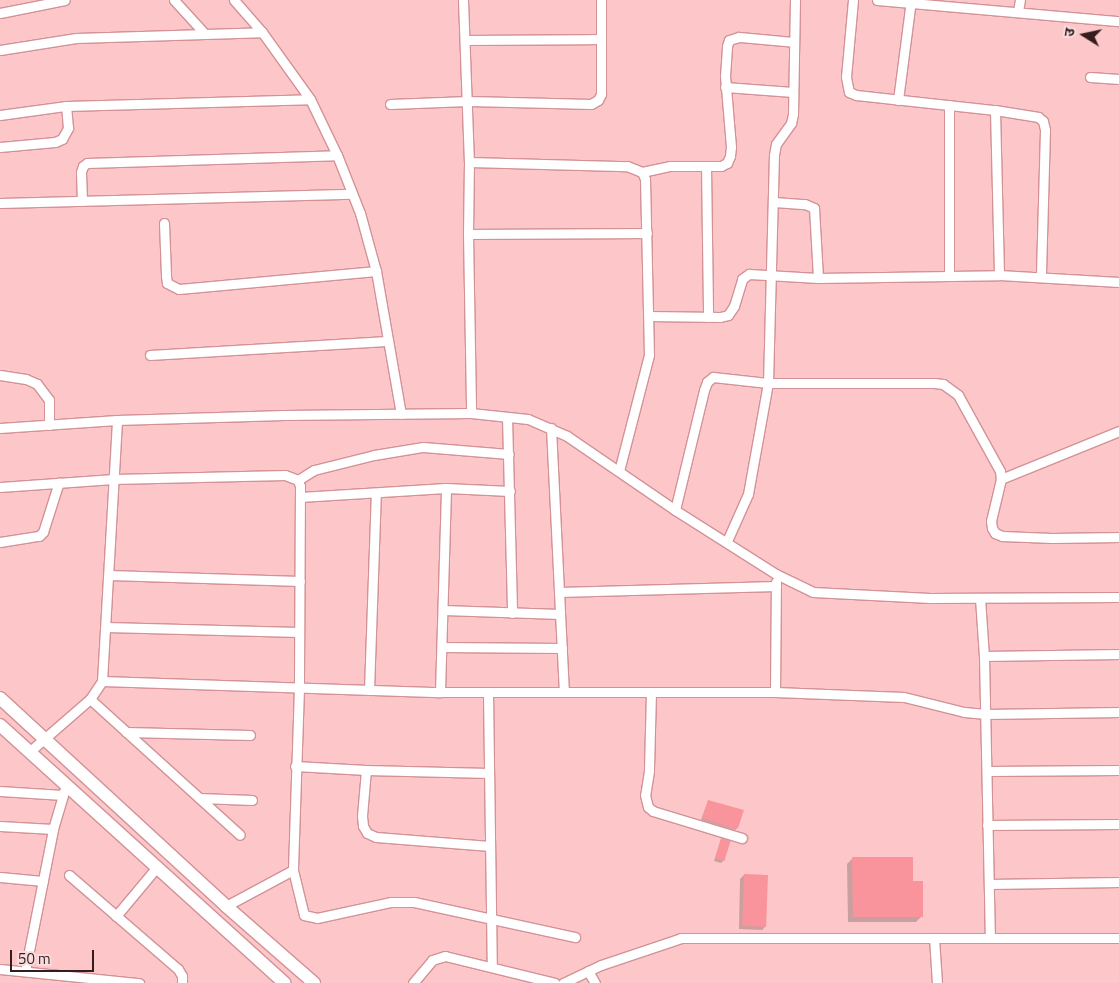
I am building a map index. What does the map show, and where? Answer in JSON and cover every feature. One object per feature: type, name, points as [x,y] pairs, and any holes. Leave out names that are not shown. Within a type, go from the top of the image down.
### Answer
[{"type":"main road","points":[[0,698],[226,906],[314,983]]},
{"type":"main road","points":[[0,725],[65,790],[157,867],[285,983]]},
{"type":"street","points":[[0,13],[65,0]]},
{"type":"street","points":[[174,0],[205,34]]},
{"type":"street","points":[[234,0],[262,32],[310,99],[337,155],[360,213],[376,271],[401,414]]},
{"type":"street","points":[[463,0],[468,101],[471,413]]},
{"type":"street","points":[[390,104],[468,101],[591,104],[598,100],[601,94],[601,0]]},
{"type":"street","points":[[727,542],[748,494],[768,383],[774,154],[776,144],[791,122],[795,0]]},
{"type":"street","points":[[853,0],[846,77],[849,92],[856,95],[995,110],[1038,117],[1043,121],[1041,277]]},
{"type":"street","points":[[877,0],[960,3],[1119,22]]},
{"type":"street","points":[[1018,11],[1020,0]]},
{"type":"street","points":[[898,100],[911,1]]},
{"type":"street","points":[[0,50],[76,38],[262,32]]},
{"type":"street","points":[[469,162],[627,166],[642,172],[670,166],[720,166],[727,163],[730,156],[725,87],[727,46],[730,40],[739,37],[794,42]]},
{"type":"street","points":[[465,40],[601,39]]},
{"type":"street","points":[[1090,77],[1119,79]]},
{"type":"street","points":[[725,87],[793,92]]},
{"type":"street","points":[[0,115],[66,106],[310,99]]},
{"type":"street","points":[[949,105],[949,276]]},
{"type":"street","points":[[0,147],[55,142],[62,139],[68,128],[66,106]]},
{"type":"street","points":[[995,110],[998,275]]},
{"type":"street","points":[[82,201],[81,172],[83,166],[87,163],[337,155]]},
{"type":"street","points":[[706,166],[708,317]]},
{"type":"street","points":[[620,471],[647,368],[650,346],[645,179],[642,172]]},
{"type":"street","points":[[0,203],[352,194]]},
{"type":"street","points":[[774,202],[805,204],[814,208],[818,278]]},
{"type":"street","points":[[164,222],[167,283],[179,289],[376,271]]},
{"type":"street","points":[[468,234],[647,233]]},
{"type":"street","points":[[649,316],[708,317],[728,315],[734,306],[742,279],[749,274],[818,278],[998,275],[1119,282]]},
{"type":"street","points":[[150,355],[387,341]]},
{"type":"street","points":[[0,375],[26,379],[37,384],[49,400],[49,424]]},
{"type":"street","points":[[675,510],[707,382],[713,377],[768,383],[943,384],[958,395],[997,465],[1001,479],[991,521],[995,533],[1002,536],[1052,538],[1119,537]]},
{"type":"street","points":[[0,428],[117,420],[284,415],[471,413],[528,419],[551,428],[620,471],[675,510],[776,574],[803,588],[822,594],[980,598],[1119,596]]},
{"type":"street","points":[[507,417],[512,613]]},
{"type":"street","points":[[29,752],[90,699],[102,681],[117,420]]},
{"type":"street","points":[[551,428],[564,692]]},
{"type":"street","points":[[1001,479],[1119,431]]},
{"type":"street","points":[[298,480],[314,470],[374,454],[423,447],[508,454]]},
{"type":"street","points":[[0,487],[114,479],[285,474],[298,480]]},
{"type":"street","points":[[298,480],[300,497],[299,688],[293,870],[301,910],[304,915],[310,918],[391,902],[414,902],[575,937]]},
{"type":"street","points":[[0,542],[40,536],[43,532],[59,482]]},
{"type":"street","points":[[300,497],[446,488],[510,491]]},
{"type":"street","points":[[440,692],[446,488]]},
{"type":"street","points":[[369,690],[376,493]]},
{"type":"street","points":[[775,692],[776,574]]},
{"type":"street","points":[[109,575],[300,581]]},
{"type":"street","points":[[559,592],[776,586]]},
{"type":"street","points":[[980,598],[988,772],[987,825],[990,938]]},
{"type":"street","points":[[443,610],[560,614]]},
{"type":"street","points":[[106,627],[299,632]]},
{"type":"street","points":[[442,647],[562,648]]},
{"type":"street","points":[[984,656],[1119,654]]},
{"type":"street","points":[[102,681],[488,693],[775,692],[904,697],[964,712],[986,714],[1119,712]]},
{"type":"street","points":[[651,692],[650,771],[645,795],[648,807],[652,811],[742,838]]},
{"type":"street","points":[[488,693],[492,966]]},
{"type":"street","points":[[90,699],[240,835]]},
{"type":"street","points":[[126,732],[250,735]]},
{"type":"street","points":[[296,766],[366,770],[490,772]]},
{"type":"street","points":[[366,770],[362,816],[363,826],[367,833],[376,836],[490,846]]},
{"type":"street","points":[[988,772],[1119,770]]},
{"type":"street","points":[[0,791],[65,790],[53,829],[25,971]]},
{"type":"street","points":[[199,798],[252,800]]},
{"type":"street","points":[[987,825],[1119,824]]},
{"type":"street","points":[[0,826],[53,829]]},
{"type":"street","points":[[116,916],[157,867]]},
{"type":"street","points":[[226,906],[293,870]]},
{"type":"street","points":[[69,875],[178,969],[182,976],[182,983]]},
{"type":"street","points":[[0,877],[43,881]]},
{"type":"street","points":[[989,884],[1119,882]]},
{"type":"street","points":[[563,983],[588,971],[681,938],[1119,938]]},
{"type":"street","points":[[934,938],[937,983]]},
{"type":"street","points":[[413,983],[428,964],[438,957],[492,966],[536,981],[555,983]]},
{"type":"street","points":[[0,969],[139,983]]},
{"type":"street","points":[[588,971],[595,983]]},
{"type":"building","points":[[708,800],[744,810],[738,828],[734,829],[702,818]]},
{"type":"building","points":[[721,838],[731,841],[724,861],[715,858]]},
{"type":"building","points":[[852,857],[913,857],[913,881],[923,881],[923,917],[853,917]]},
{"type":"building","points":[[744,874],[768,875],[766,927],[742,926]]}]
